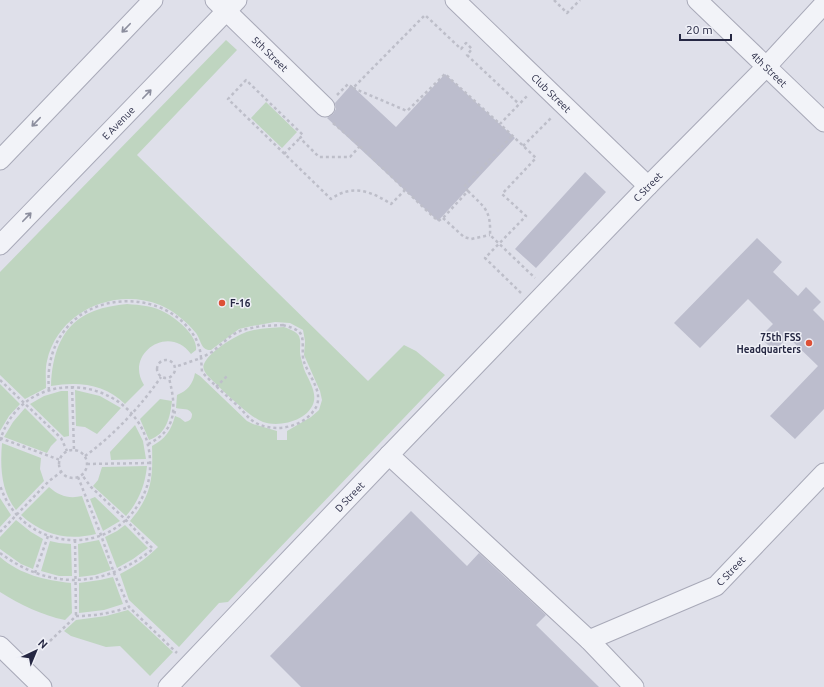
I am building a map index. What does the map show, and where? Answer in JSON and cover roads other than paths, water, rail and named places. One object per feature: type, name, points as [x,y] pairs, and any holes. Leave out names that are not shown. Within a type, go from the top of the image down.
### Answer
[{"type":"street","points":[[0,160],[153,0]]},
{"type":"street","name":"Club Street","points":[[456,0],[648,186]]},
{"type":"street","name":"4th Street","points":[[697,0],[824,122]]},
{"type":"street","name":"5th Street","points":[[226,4],[325,107]]},
{"type":"street","name":"E Avenue","points":[[0,245],[226,4]]},
{"type":"street","points":[[766,67],[824,4]]},
{"type":"street","name":"C Street","points":[[527,301],[648,186],[766,67]]},
{"type":"street","name":"D Street","points":[[168,687],[389,455],[527,301]]},
{"type":"street","points":[[389,455],[589,640],[634,687]]},
{"type":"street","name":"C Street","points":[[589,640],[716,586],[824,473]]},
{"type":"street","points":[[0,646],[42,687]]},
{"type":"place","name":"F-16","points":[[222,303]]},
{"type":"place","name":"75th FSS Headquarters","points":[[809,343]]}]
